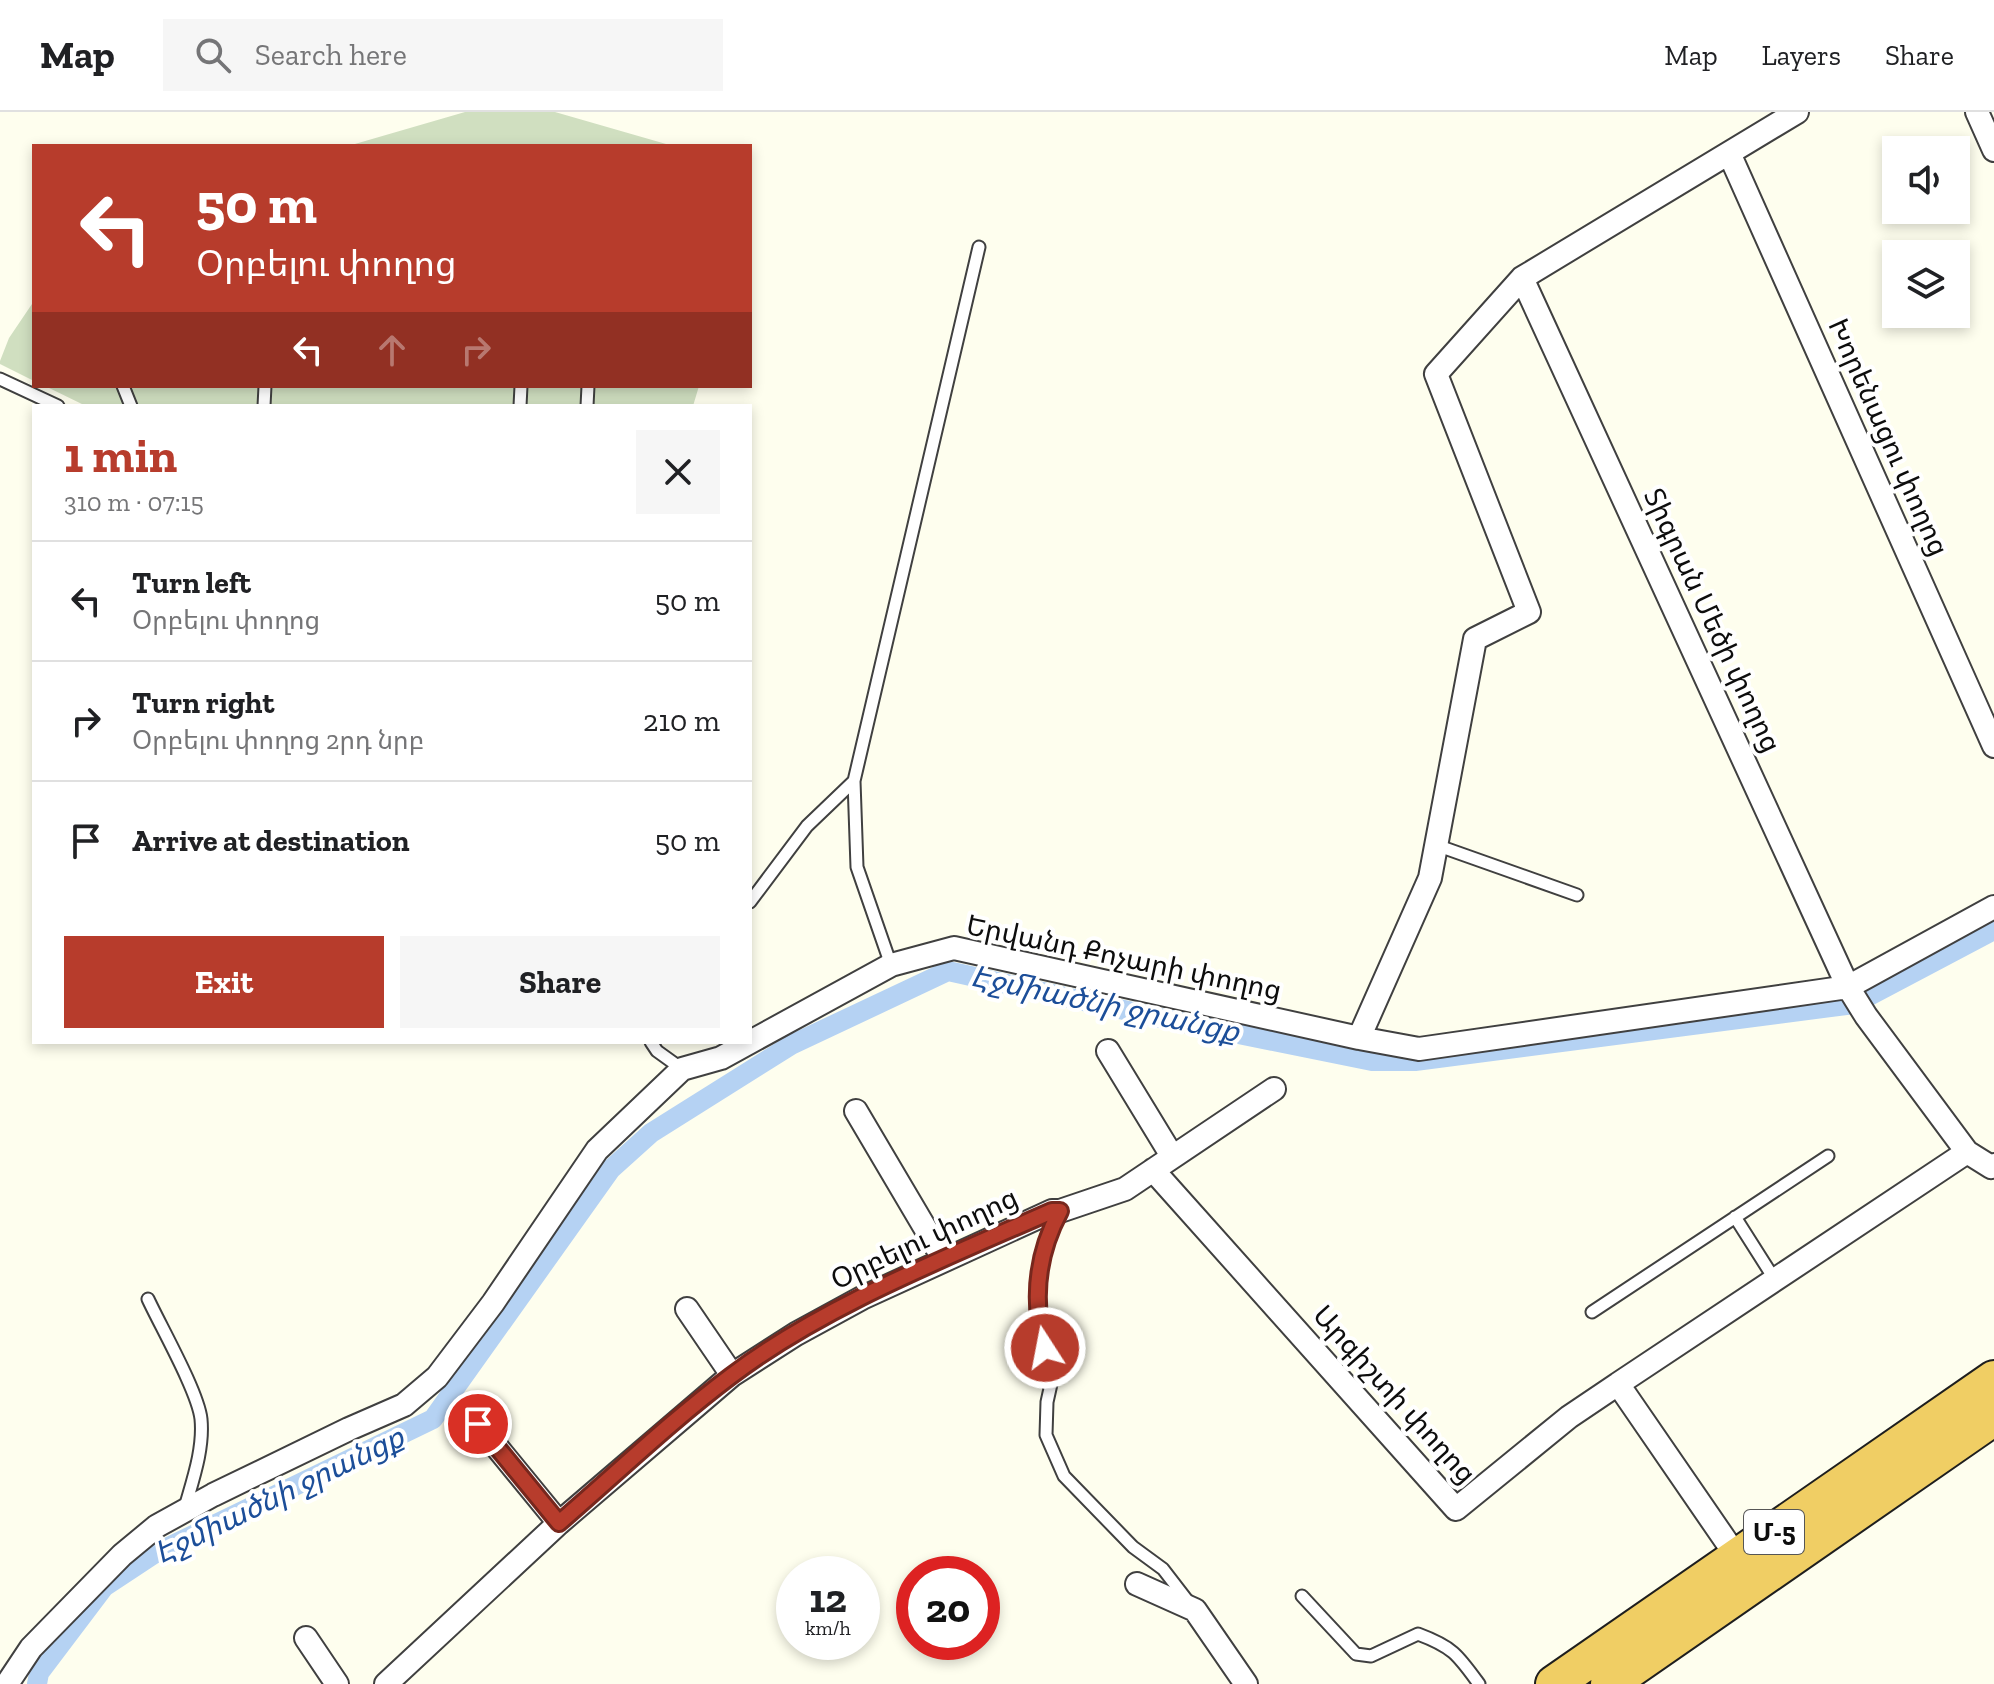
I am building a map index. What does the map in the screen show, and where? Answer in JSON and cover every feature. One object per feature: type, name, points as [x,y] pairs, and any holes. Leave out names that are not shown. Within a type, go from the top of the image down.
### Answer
[{"type":"highway","name":"Մ-5","points":[[1554,1684],[1994,1379]]},
{"type":"highway","name":"Մ-5","points":[[1609,1684],[1994,1417]]},
{"type":"street","points":[[1359,1038],[1430,878],[1475,639],[1529,612],[1436,374],[1522,278],[1797,112]]},
{"type":"street","points":[[1977,112],[1994,150]]},
{"type":"street","name":"Խորենացու փողոց","points":[[1729,153],[1994,746]]},
{"type":"street","name":"Տիգրան Մեծի փողոց","points":[[1522,278],[1848,987],[1967,1152]]},
{"type":"street","name":"Երվանդ Քոչարի փողոց","points":[[752,1041],[891,965],[954,948],[1419,1049],[1848,987],[1994,907]]},
{"type":"street","name":"Երվանդ Քոչարի փողոց","points":[[7,1684],[31,1648],[122,1555],[157,1526],[349,1429],[404,1405],[437,1377],[493,1303],[597,1150],[682,1069],[721,1058],[747,1044]]},
{"type":"street","points":[[1108,1051],[1172,1156]]},
{"type":"street","name":"Օրբելու փողոց","points":[[386,1684],[409,1675],[559,1523],[732,1375],[796,1334],[862,1298],[1052,1211],[1125,1189],[1274,1089]]},
{"type":"street","points":[[856,1111],[944,1260]]},
{"type":"street","points":[[1737,1557],[1618,1384],[1967,1152],[1991,1167],[1994,1165]]},
{"type":"street","name":"Արգիշտի փողոց","points":[[1153,1170],[1456,1509],[1569,1417],[1618,1384]]},
{"type":"street","points":[[687,1309],[732,1375]]},
{"type":"street","points":[[478,1424],[559,1523]]},
{"type":"street","points":[[1137,1584],[1195,1610],[1246,1684]]},
{"type":"street","points":[[306,1638],[337,1684]]},
{"type":"lane","points":[[891,965],[857,867],[854,781],[979,247]]},
{"type":"lane","points":[[0,379],[54,404]]},
{"type":"lane","points":[[752,899],[807,826],[854,781]]},
{"type":"lane","points":[[1436,845],[1577,895]]},
{"type":"lane","points":[[652,1044],[682,1069]]},
{"type":"lane","points":[[1592,1312],[1828,1156]]},
{"type":"lane","points":[[1060,1211],[1049,1232],[1040,1263],[1037,1321],[1053,1375],[1047,1402],[1046,1435],[1064,1476],[1133,1547],[1163,1569],[1195,1610]]},
{"type":"lane","points":[[1735,1217],[1775,1280]]},
{"type":"lane","points":[[148,1299],[191,1389],[201,1418],[197,1465],[183,1512]]},
{"type":"lane","points":[[1302,1596],[1356,1654],[1371,1656],[1418,1634],[1443,1643],[1457,1654],[1479,1684]]},
{"type":"green space","points":[[465,112],[555,112],[666,144],[355,144]]},
{"type":"green space","points":[[32,304],[32,380],[0,364],[9,338]]},
{"type":"green space","points":[[49,388],[698,388],[694,404],[82,404]]},
{"type":"waterway","name":"Էջմիածնի ջրանցք","points":[[37,1684],[39,1673],[104,1587],[154,1554],[433,1419],[611,1169],[651,1133],[791,1045],[948,971],[1372,1061],[1415,1061],[1854,1004],[1994,930]]},
{"type":"route","points":[[478,1424],[559,1523],[732,1375],[796,1334],[862,1298],[1052,1211],[1060,1211],[1049,1232],[1040,1263],[1037,1321],[1045,1348]]}]
